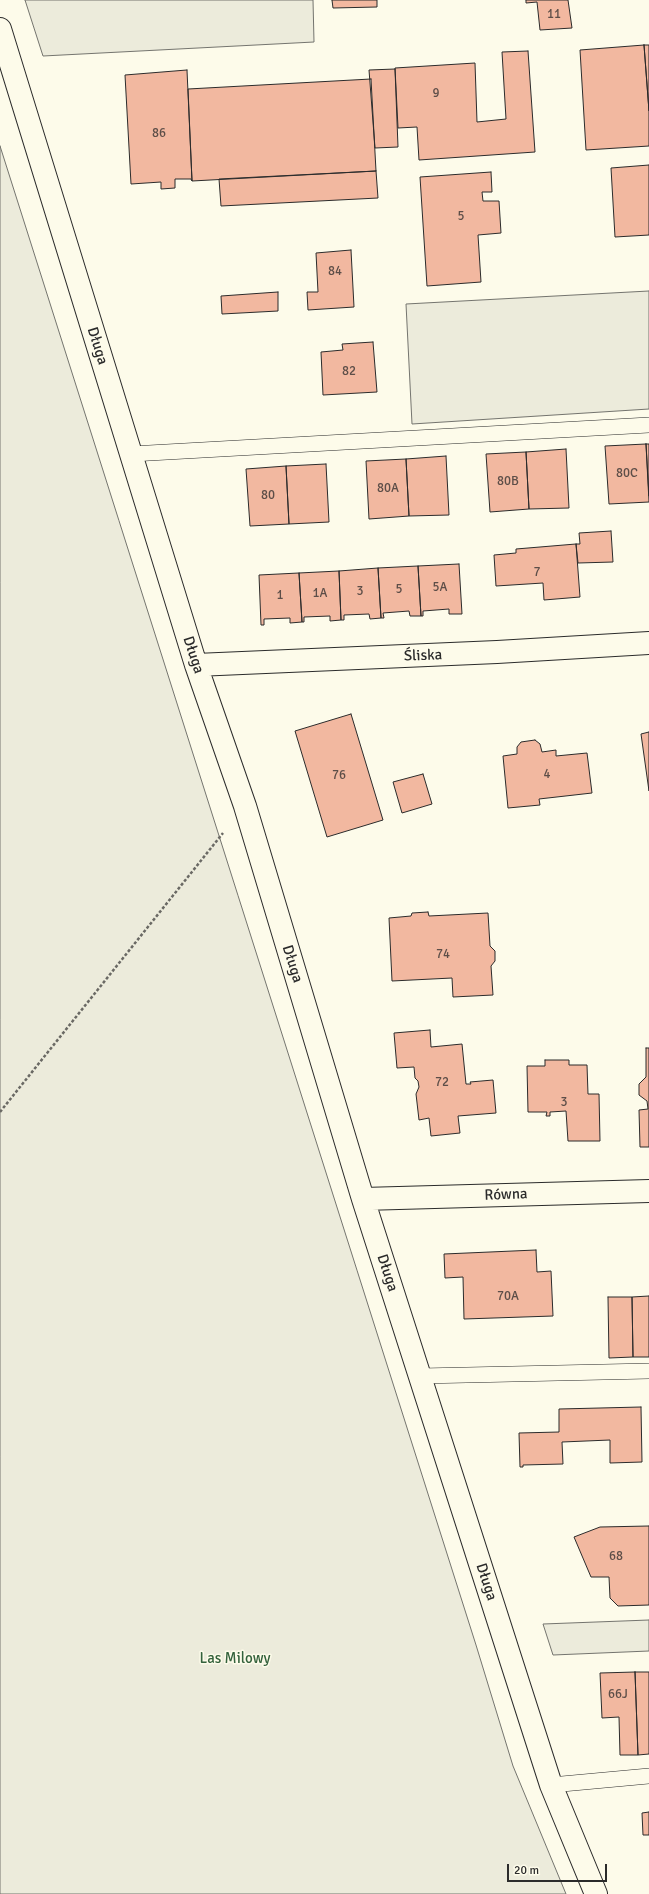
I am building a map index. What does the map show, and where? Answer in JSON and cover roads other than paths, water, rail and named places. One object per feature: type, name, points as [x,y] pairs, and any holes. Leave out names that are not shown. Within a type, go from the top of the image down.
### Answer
[{"type":"street","name":"Długa","points":[[0,29],[196,665],[244,806],[363,1199],[551,1785],[596,1894]]},
{"type":"street","name":"Śliska","points":[[196,665],[489,653],[649,643]]},
{"type":"street","name":"Równa","points":[[363,1199],[649,1191]]},
{"type":"lane","points":[[131,454],[649,425]]},
{"type":"lane","points":[[421,1376],[649,1371]]},
{"type":"lane","points":[[551,1785],[649,1776]]},
{"type":"park label","name":"Las Milowy","points":[[235,1659]]}]
